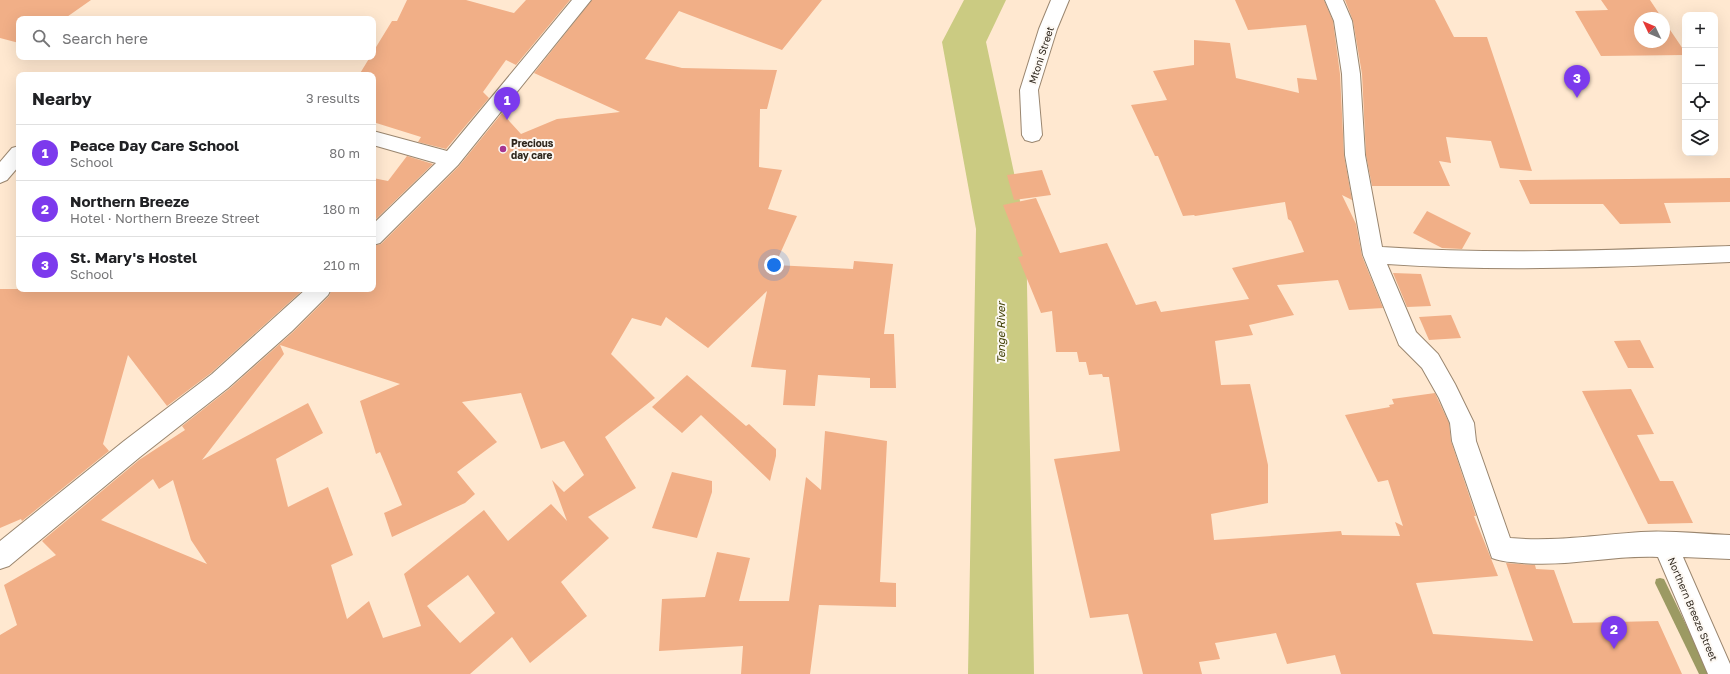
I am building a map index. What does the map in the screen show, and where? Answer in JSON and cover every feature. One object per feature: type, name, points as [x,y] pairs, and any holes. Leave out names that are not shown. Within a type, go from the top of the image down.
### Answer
[{"type":"street","points":[[376,234],[451,160],[582,0]]},
{"type":"street","name":"Mtoni Street","points":[[1032,135],[1029,90],[1048,30],[1060,0]]},
{"type":"street","points":[[1334,0],[1343,21],[1348,51],[1351,74],[1355,154],[1372,255],[1407,338],[1430,361],[1447,391],[1462,423],[1464,441],[1501,549],[1534,552],[1576,551],[1619,545],[1665,544],[1730,547]]},
{"type":"street","points":[[376,139],[451,160]]},
{"type":"street","points":[[0,175],[16,156]]},
{"type":"street","points":[[1372,255],[1445,260],[1565,260],[1730,254]]},
{"type":"street","points":[[0,557],[132,448],[220,381],[284,324],[317,292]]},
{"type":"street","name":"Northern Breeze Street","points":[[1665,544],[1721,674]]},
{"type":"building","points":[[0,0],[91,0],[68,16],[16,16],[16,42],[0,38]]},
{"type":"building","points":[[407,0],[466,0],[514,13],[526,0],[570,0],[516,65],[506,60],[483,92],[489,98],[446,149],[418,142],[421,137],[376,123],[376,72],[361,72],[368,60],[376,60],[376,47],[392,21],[397,21]]},
{"type":"building","points":[[592,0],[822,0],[782,50],[679,11],[645,59],[682,68],[777,70],[767,109],[760,109],[759,167],[782,170],[768,209],[797,216],[775,265],[853,269],[854,261],[893,264],[884,334],[894,334],[896,388],[870,388],[870,378],[818,375],[815,406],[783,405],[786,370],[751,367],[767,291],[708,348],[666,317],[661,326],[632,318],[611,354],[655,398],[605,437],[636,488],[588,517],[609,538],[561,582],[587,616],[530,663],[512,637],[470,674],[0,674],[0,635],[17,625],[4,585],[56,555],[42,541],[139,460],[185,430],[182,426],[229,389],[293,332],[329,296],[331,292],[376,292],[376,245],[381,244],[459,166],[502,113],[521,134],[557,119],[620,112],[534,73]],"holes":[[[280,345],[400,384],[360,401],[376,454],[380,452],[402,505],[384,513],[392,537],[465,503],[475,494],[457,472],[497,442],[462,402],[521,393],[541,449],[564,441],[584,475],[564,492],[552,480],[567,521],[551,504],[508,541],[484,510],[404,574],[421,626],[383,638],[369,601],[347,619],[331,565],[353,555],[328,487],[288,507],[276,459],[323,433],[308,403],[202,460],[284,354]],[[153,479],[159,489],[173,480],[191,540],[207,564],[101,520]],[[468,575],[495,613],[460,643],[427,606]]]},
{"type":"building","points":[[1235,0],[1324,0],[1333,21],[1340,74],[1344,155],[1352,200],[1342,195],[1356,224],[1362,256],[1383,308],[1349,310],[1338,280],[1277,285],[1294,315],[1249,325],[1253,335],[1215,341],[1221,385],[1250,384],[1268,465],[1268,503],[1211,514],[1214,540],[1341,531],[1342,535],[1400,536],[1395,522],[1403,526],[1388,480],[1378,482],[1345,415],[1390,407],[1389,405],[1394,404],[1392,399],[1435,393],[1449,423],[1451,441],[1476,516],[1474,516],[1498,576],[1416,583],[1433,634],[1533,641],[1506,563],[1535,565],[1536,569],[1554,570],[1573,623],[1658,621],[1682,674],[1341,674],[1335,655],[1287,664],[1276,633],[1215,643],[1220,659],[1199,662],[1202,674],[1143,674],[1128,614],[1090,618],[1054,459],[1120,451],[1109,377],[1103,377],[1102,374],[1089,375],[1086,362],[1079,362],[1077,352],[1056,352],[1052,311],[1041,313],[1018,257],[1023,256],[1003,205],[1036,198],[1060,253],[1107,243],[1136,305],[1156,301],[1161,312],[1249,299],[1232,268],[1304,252],[1291,221],[1288,219],[1285,202],[1195,216],[1183,216],[1158,156],[1155,156],[1131,105],[1167,100],[1153,71],[1194,65],[1194,40],[1230,43],[1236,78],[1299,93],[1297,78],[1317,80],[1306,25],[1248,30]]},
{"type":"building","points":[[1345,0],[1435,0],[1454,37],[1487,37],[1532,171],[1500,168],[1491,141],[1446,137],[1451,163],[1439,161],[1450,186],[1372,186],[1366,155],[1362,74],[1353,21]]},
{"type":"building","points":[[1601,0],[1650,0],[1658,12],[1634,12],[1634,48],[1670,48],[1670,30],[1682,48],[1682,55],[1601,56],[1575,11],[1608,10]]},
{"type":"building","points":[[407,156],[433,164],[376,219],[376,179],[388,181]]},
{"type":"building","points":[[1042,170],[1051,195],[1014,200],[1007,175]]},
{"type":"building","points":[[1730,178],[1730,202],[1664,203],[1671,223],[1620,224],[1603,204],[1530,204],[1519,180]]},
{"type":"building","points":[[1427,211],[1471,233],[1462,249],[1442,248],[1413,233]]},
{"type":"building","points":[[1393,273],[1421,274],[1431,306],[1407,307]]},
{"type":"building","points":[[0,289],[16,289],[16,292],[301,292],[211,373],[167,406],[128,355],[103,444],[109,451],[22,521],[21,519],[0,528]]},
{"type":"building","points":[[1451,315],[1461,338],[1429,340],[1419,317]]},
{"type":"building","points":[[1640,340],[1654,368],[1628,368],[1614,341]]},
{"type":"building","points":[[687,375],[746,426],[749,424],[776,449],[776,456],[770,481],[701,415],[682,433],[652,407]]},
{"type":"building","points":[[1631,389],[1654,434],[1637,435],[1660,481],[1673,481],[1693,523],[1648,524],[1582,391]]},
{"type":"building","points":[[825,431],[887,441],[880,582],[896,583],[896,607],[819,605],[810,674],[741,674],[743,646],[659,651],[662,599],[705,597],[717,552],[750,558],[739,601],[789,601],[806,477],[821,490]]},
{"type":"building","points":[[672,472],[712,481],[712,492],[697,538],[652,528]]},
{"type":"waterway","name":"Tenge River","points":[[985,0],[964,42],[1001,229],[1001,674]]},
{"type":"waterway","points":[[1660,583],[1705,674]]},
{"type":"place","name":"St. Mary's Hostel","points":[[1577,98]]},
{"type":"place","name":"Peace Day Care School","points":[[507,120]]},
{"type":"place","name":"Precious day care","points":[[503,149]]},
{"type":"place","name":"Northern Breeze","points":[[1614,649]]}]
